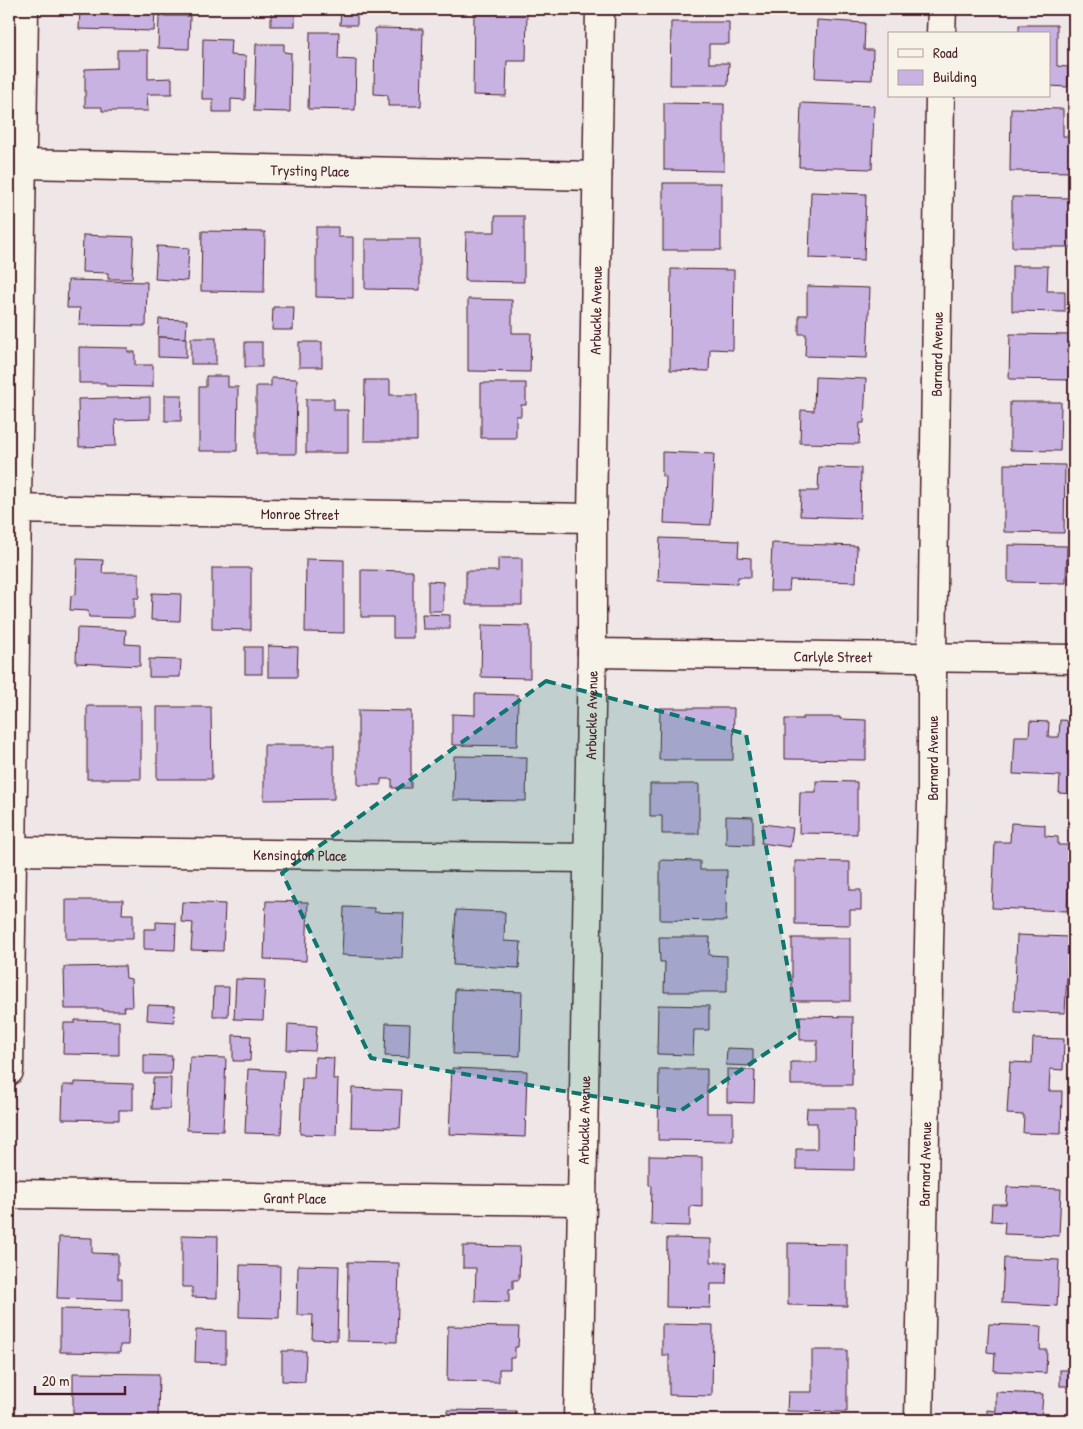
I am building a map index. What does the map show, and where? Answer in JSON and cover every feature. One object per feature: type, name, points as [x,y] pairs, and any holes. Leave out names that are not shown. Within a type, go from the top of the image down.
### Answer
[{"type":"street","points":[[9,1071],[13,509],[24,9]]},
{"type":"street","name":"Arbuckle Avenue","points":[[578,1420],[592,653],[592,518],[600,9]]},
{"type":"street","points":[[941,32],[942,9]]},
{"type":"street","name":"Barnard Avenue","points":[[919,1420],[932,802],[932,657],[940,98]]},
{"type":"street","name":"Trysting Place","points":[[22,164],[597,176]]},
{"type":"street","name":"Monroe Street","points":[[13,509],[592,518]]},
{"type":"street","name":"Carlyle Street","points":[[592,653],[1074,659]]},
{"type":"street","name":"Kensington Place","points":[[12,851],[588,858]]},
{"type":"street","name":"Grant Place","points":[[9,1194],[581,1201]]},
{"type":"highlighted area","points":[[546,681],[746,734],[799,1031],[680,1111],[371,1058],[282,873]]},
{"type":"building","points":[[80,9],[155,9],[154,31],[79,29]]},
{"type":"building","points":[[271,9],[295,9],[295,26],[271,26]]},
{"type":"building","points":[[341,9],[357,9],[357,25],[340,25]]},
{"type":"building","points":[[474,9],[527,9],[526,61],[507,61],[506,96],[473,95]]},
{"type":"building","points":[[159,16],[190,16],[189,49],[158,48]]},
{"type":"building","points":[[817,20],[865,23],[864,50],[873,50],[872,80],[815,78]]},
{"type":"building","points":[[671,22],[729,22],[729,44],[709,44],[709,63],[729,63],[728,85],[670,85]]},
{"type":"building","points":[[1019,25],[1057,25],[1057,66],[1068,67],[1068,87],[1050,86],[1050,32],[1019,32]]},
{"type":"building","points":[[375,28],[423,29],[421,106],[388,106],[388,95],[374,94]]},
{"type":"building","points":[[310,32],[339,32],[338,59],[356,60],[355,110],[308,109]]},
{"type":"building","points":[[203,39],[231,40],[230,55],[246,56],[245,100],[231,99],[231,112],[213,112],[213,99],[202,99]]},
{"type":"building","points":[[256,44],[284,44],[284,52],[291,53],[290,112],[254,111]]},
{"type":"building","points":[[117,50],[148,50],[148,79],[172,78],[172,94],[147,94],[148,111],[102,111],[102,107],[85,107],[85,69],[117,68]]},
{"type":"building","points":[[664,103],[724,104],[724,171],[664,170]]},
{"type":"building","points":[[801,103],[874,106],[872,169],[799,167]]},
{"type":"building","points":[[1011,108],[1063,109],[1063,136],[1074,137],[1074,172],[1010,171]]},
{"type":"building","points":[[663,183],[721,183],[721,250],[663,250]]},
{"type":"building","points":[[811,192],[866,194],[864,260],[809,258]]},
{"type":"building","points":[[1012,197],[1074,198],[1074,247],[1012,247]]},
{"type":"building","points":[[495,216],[524,216],[524,282],[465,281],[466,232],[495,232]]},
{"type":"building","points":[[316,227],[338,227],[338,237],[353,237],[353,298],[316,297]]},
{"type":"building","points":[[202,231],[265,232],[264,292],[201,291]]},
{"type":"building","points":[[83,235],[134,237],[132,279],[108,279],[108,273],[82,272]]},
{"type":"building","points":[[365,239],[420,239],[420,290],[365,289]]},
{"type":"building","points":[[157,246],[189,248],[187,281],[155,279]]},
{"type":"building","points":[[1012,266],[1048,266],[1047,291],[1065,291],[1065,312],[1012,311]]},
{"type":"building","points":[[671,269],[734,270],[733,350],[710,349],[709,371],[670,370]]},
{"type":"building","points":[[68,280],[147,282],[146,326],[79,325],[80,308],[67,308]]},
{"type":"building","points":[[807,286],[870,288],[867,358],[805,356],[806,334],[799,334],[799,315],[807,315]]},
{"type":"building","points":[[468,299],[512,300],[512,333],[531,333],[530,372],[468,371]]},
{"type":"building","points":[[273,307],[294,307],[293,330],[272,330]]},
{"type":"building","points":[[159,319],[187,320],[186,338],[158,337]]},
{"type":"building","points":[[1010,334],[1071,335],[1071,380],[1009,379]]},
{"type":"building","points":[[158,337],[186,338],[186,358],[158,357]]},
{"type":"building","points":[[191,338],[216,338],[216,364],[191,364]]},
{"type":"building","points":[[245,342],[262,342],[262,367],[245,367]]},
{"type":"building","points":[[299,342],[322,342],[322,367],[299,367]]},
{"type":"building","points":[[79,347],[128,348],[128,352],[135,352],[135,365],[153,365],[153,387],[106,386],[106,383],[79,383]]},
{"type":"building","points":[[206,376],[228,376],[228,387],[238,387],[237,451],[199,451],[199,387],[206,387]]},
{"type":"building","points":[[815,377],[866,379],[864,423],[860,423],[859,444],[800,443],[801,410],[814,411]]},
{"type":"building","points":[[271,378],[297,379],[296,454],[256,454],[256,386],[271,386]]},
{"type":"building","points":[[365,380],[390,380],[390,395],[417,395],[417,441],[364,441]]},
{"type":"building","points":[[481,383],[526,383],[526,405],[521,405],[521,416],[516,416],[516,438],[481,438]]},
{"type":"building","points":[[165,395],[182,395],[181,421],[165,421]]},
{"type":"building","points":[[150,397],[150,419],[115,420],[116,446],[79,447],[78,399]]},
{"type":"building","points":[[306,399],[334,399],[334,410],[348,410],[348,453],[306,453]]},
{"type":"building","points":[[1010,402],[1061,402],[1060,451],[1010,450]]},
{"type":"building","points":[[662,452],[714,454],[711,525],[664,523],[666,477],[662,476]]},
{"type":"building","points":[[1004,464],[1065,465],[1064,533],[1004,532]]},
{"type":"building","points":[[819,467],[861,468],[860,518],[800,516],[801,491],[818,491]]},
{"type":"building","points":[[660,538],[739,541],[738,557],[751,558],[751,577],[738,577],[737,584],[658,581]]},
{"type":"building","points":[[772,543],[857,546],[856,582],[790,580],[789,591],[770,591]]},
{"type":"building","points":[[1008,545],[1067,546],[1066,583],[1008,582]]},
{"type":"building","points":[[498,558],[522,558],[522,605],[466,605],[466,571],[498,571]]},
{"type":"building","points":[[77,559],[103,560],[102,573],[139,573],[139,598],[134,598],[134,618],[89,617],[88,611],[70,610],[71,596],[76,594]]},
{"type":"building","points":[[306,559],[344,560],[344,633],[305,632]]},
{"type":"building","points":[[212,568],[251,568],[251,630],[212,629]]},
{"type":"building","points":[[361,570],[413,571],[413,638],[393,638],[393,617],[361,617]]},
{"type":"building","points":[[428,581],[443,582],[443,611],[428,611]]},
{"type":"building","points":[[152,593],[181,594],[180,621],[151,620]]},
{"type":"building","points":[[422,614],[450,615],[450,629],[423,629]]},
{"type":"building","points":[[482,625],[530,626],[530,678],[481,677]]},
{"type":"building","points":[[77,628],[126,630],[125,644],[140,645],[140,666],[76,663]]},
{"type":"building","points":[[268,646],[298,647],[297,677],[268,677]]},
{"type":"building","points":[[245,647],[262,647],[262,674],[245,674]]},
{"type":"building","points":[[149,659],[181,660],[180,677],[149,677]]},
{"type":"building","points":[[475,694],[518,695],[517,746],[452,745],[452,714],[475,715]]},
{"type":"building","points":[[87,706],[141,706],[141,779],[87,779]]},
{"type":"building","points":[[157,707],[211,707],[212,779],[157,779]]},
{"type":"building","points":[[660,708],[734,708],[733,760],[659,760]]},
{"type":"building","points":[[358,710],[411,711],[411,788],[392,788],[392,779],[381,779],[381,785],[358,785]]},
{"type":"building","points":[[803,717],[840,717],[840,719],[866,720],[866,760],[785,759],[785,719],[803,719]]},
{"type":"building","points":[[1060,720],[1074,721],[1074,794],[1059,793],[1060,776],[1013,774],[1015,736],[1029,736],[1030,721],[1049,722],[1048,737],[1059,737]]},
{"type":"building","points":[[264,745],[334,745],[334,799],[264,800]]},
{"type":"building","points":[[454,756],[527,757],[526,801],[453,800]]},
{"type":"building","points":[[816,781],[857,782],[857,834],[799,833],[800,792],[816,792]]},
{"type":"building","points":[[650,784],[699,784],[699,834],[662,834],[662,816],[650,816]]},
{"type":"building","points":[[726,816],[753,817],[753,845],[726,844]]},
{"type":"building","points":[[1011,823],[1045,825],[1045,836],[1058,837],[1058,845],[1070,845],[1067,911],[992,908],[995,842],[1010,842]]},
{"type":"building","points":[[763,824],[793,828],[790,847],[761,843]]},
{"type":"building","points":[[660,860],[700,861],[700,870],[727,870],[726,921],[660,920]]},
{"type":"building","points":[[795,861],[850,862],[850,890],[861,890],[861,910],[850,910],[850,925],[795,924]]},
{"type":"building","points":[[66,900],[123,900],[122,914],[133,914],[133,939],[66,939]]},
{"type":"building","points":[[266,901],[308,902],[306,961],[264,959]]},
{"type":"building","points":[[182,902],[225,904],[223,951],[191,950],[193,923],[181,922]]},
{"type":"building","points":[[344,907],[374,908],[374,912],[404,913],[402,958],[342,955]]},
{"type":"building","points":[[456,910],[505,912],[504,941],[521,942],[519,968],[453,965]]},
{"type":"building","points":[[156,922],[176,923],[175,950],[144,949],[144,929],[156,929]]},
{"type":"building","points":[[1017,935],[1069,937],[1065,1013],[1014,1011]]},
{"type":"building","points":[[659,937],[710,937],[709,955],[727,956],[727,992],[664,992],[665,962],[660,962]]},
{"type":"building","points":[[792,938],[850,938],[850,1001],[792,1001]]},
{"type":"building","points":[[125,966],[126,978],[131,979],[132,1007],[124,1007],[125,1011],[65,1009],[64,967]]},
{"type":"building","points":[[236,979],[265,980],[263,1020],[234,1019]]},
{"type":"building","points":[[214,987],[229,987],[228,1016],[213,1016]]},
{"type":"building","points":[[455,989],[522,992],[520,1056],[453,1054]]},
{"type":"building","points":[[148,1005],[175,1006],[174,1022],[147,1020]]},
{"type":"building","points":[[658,1005],[709,1006],[709,1030],[694,1030],[693,1055],[657,1054]]},
{"type":"building","points":[[800,1016],[853,1017],[852,1085],[791,1085],[791,1062],[817,1062],[817,1040],[800,1040]]},
{"type":"building","points":[[75,1020],[119,1021],[119,1055],[63,1054],[64,1023],[75,1023]]},
{"type":"building","points":[[386,1023],[410,1024],[409,1057],[385,1056]]},
{"type":"building","points":[[288,1024],[317,1026],[315,1051],[287,1050]]},
{"type":"building","points":[[233,1035],[251,1036],[250,1061],[233,1061]]},
{"type":"building","points":[[1033,1038],[1064,1039],[1063,1070],[1050,1069],[1049,1091],[1062,1091],[1061,1134],[1023,1133],[1024,1115],[1007,1114],[1010,1062],[1032,1063]]},
{"type":"building","points":[[727,1048],[753,1049],[753,1066],[726,1065]]},
{"type":"building","points":[[144,1055],[172,1056],[171,1074],[144,1074]]},
{"type":"building","points":[[190,1057],[226,1058],[223,1131],[187,1130]]},
{"type":"building","points":[[315,1057],[334,1058],[333,1079],[338,1079],[336,1135],[300,1134],[302,1078],[314,1078]]},
{"type":"building","points":[[452,1068],[527,1071],[525,1137],[449,1134]]},
{"type":"building","points":[[248,1069],[284,1071],[281,1134],[245,1133]]},
{"type":"building","points":[[659,1069],[707,1069],[707,1113],[733,1113],[733,1141],[658,1140]]},
{"type":"building","points":[[727,1069],[755,1070],[754,1103],[727,1102]]},
{"type":"building","points":[[153,1078],[171,1078],[170,1109],[152,1109]]},
{"type":"building","points":[[75,1082],[133,1084],[133,1110],[119,1110],[119,1120],[62,1119],[63,1085],[75,1085]]},
{"type":"building","points":[[352,1088],[402,1090],[400,1128],[351,1127]]},
{"type":"building","points":[[807,1108],[855,1108],[854,1170],[796,1169],[796,1149],[817,1149],[817,1123],[806,1123]]},
{"type":"building","points":[[649,1156],[702,1157],[702,1207],[690,1206],[690,1226],[651,1225],[652,1186],[649,1186]]},
{"type":"building","points":[[1007,1187],[1061,1189],[1059,1236],[1004,1234],[1005,1222],[991,1221],[992,1204],[1006,1204]]},
{"type":"building","points":[[182,1235],[218,1236],[217,1298],[192,1297],[192,1287],[182,1287]]},
{"type":"building","points":[[59,1237],[92,1238],[92,1253],[118,1254],[118,1279],[122,1279],[122,1300],[57,1298]]},
{"type":"building","points":[[667,1238],[711,1239],[711,1262],[727,1262],[726,1284],[711,1284],[710,1308],[666,1307]]},
{"type":"building","points":[[788,1243],[847,1244],[847,1306],[788,1305]]},
{"type":"building","points":[[463,1246],[520,1247],[519,1280],[513,1280],[513,1289],[509,1289],[509,1302],[475,1301],[476,1268],[463,1268]]},
{"type":"building","points":[[1004,1258],[1059,1260],[1057,1306],[1002,1303]]},
{"type":"building","points":[[348,1262],[399,1263],[397,1342],[347,1341]]},
{"type":"building","points":[[240,1265],[280,1266],[279,1318],[239,1317]]},
{"type":"building","points":[[298,1265],[339,1266],[337,1340],[312,1339],[313,1315],[297,1315]]},
{"type":"building","points":[[60,1309],[129,1310],[128,1345],[120,1345],[120,1353],[60,1352]]},
{"type":"building","points":[[662,1324],[713,1325],[712,1396],[669,1395],[669,1355],[662,1355]]},
{"type":"building","points":[[989,1324],[1041,1326],[1040,1350],[1047,1350],[1046,1373],[994,1371],[995,1353],[987,1352]]},
{"type":"building","points":[[448,1326],[519,1327],[518,1347],[515,1347],[515,1358],[510,1358],[510,1369],[499,1369],[499,1382],[447,1381]]},
{"type":"building","points":[[196,1330],[226,1331],[226,1363],[195,1362]]},
{"type":"building","points":[[812,1350],[847,1350],[847,1412],[787,1411],[788,1392],[812,1392]]},
{"type":"building","points":[[282,1351],[306,1351],[305,1382],[282,1381]]},
{"type":"building","points":[[1060,1370],[1074,1370],[1074,1386],[1060,1386]]},
{"type":"building","points":[[73,1373],[159,1374],[158,1420],[73,1420]]},
{"type":"building","points":[[996,1392],[1043,1394],[1041,1420],[987,1420],[987,1410],[996,1411]]},
{"type":"building","points":[[447,1410],[516,1411],[516,1420],[447,1420]]},
{"type":"building","points":[[658,1418],[712,1419],[712,1420],[658,1420]]}]
